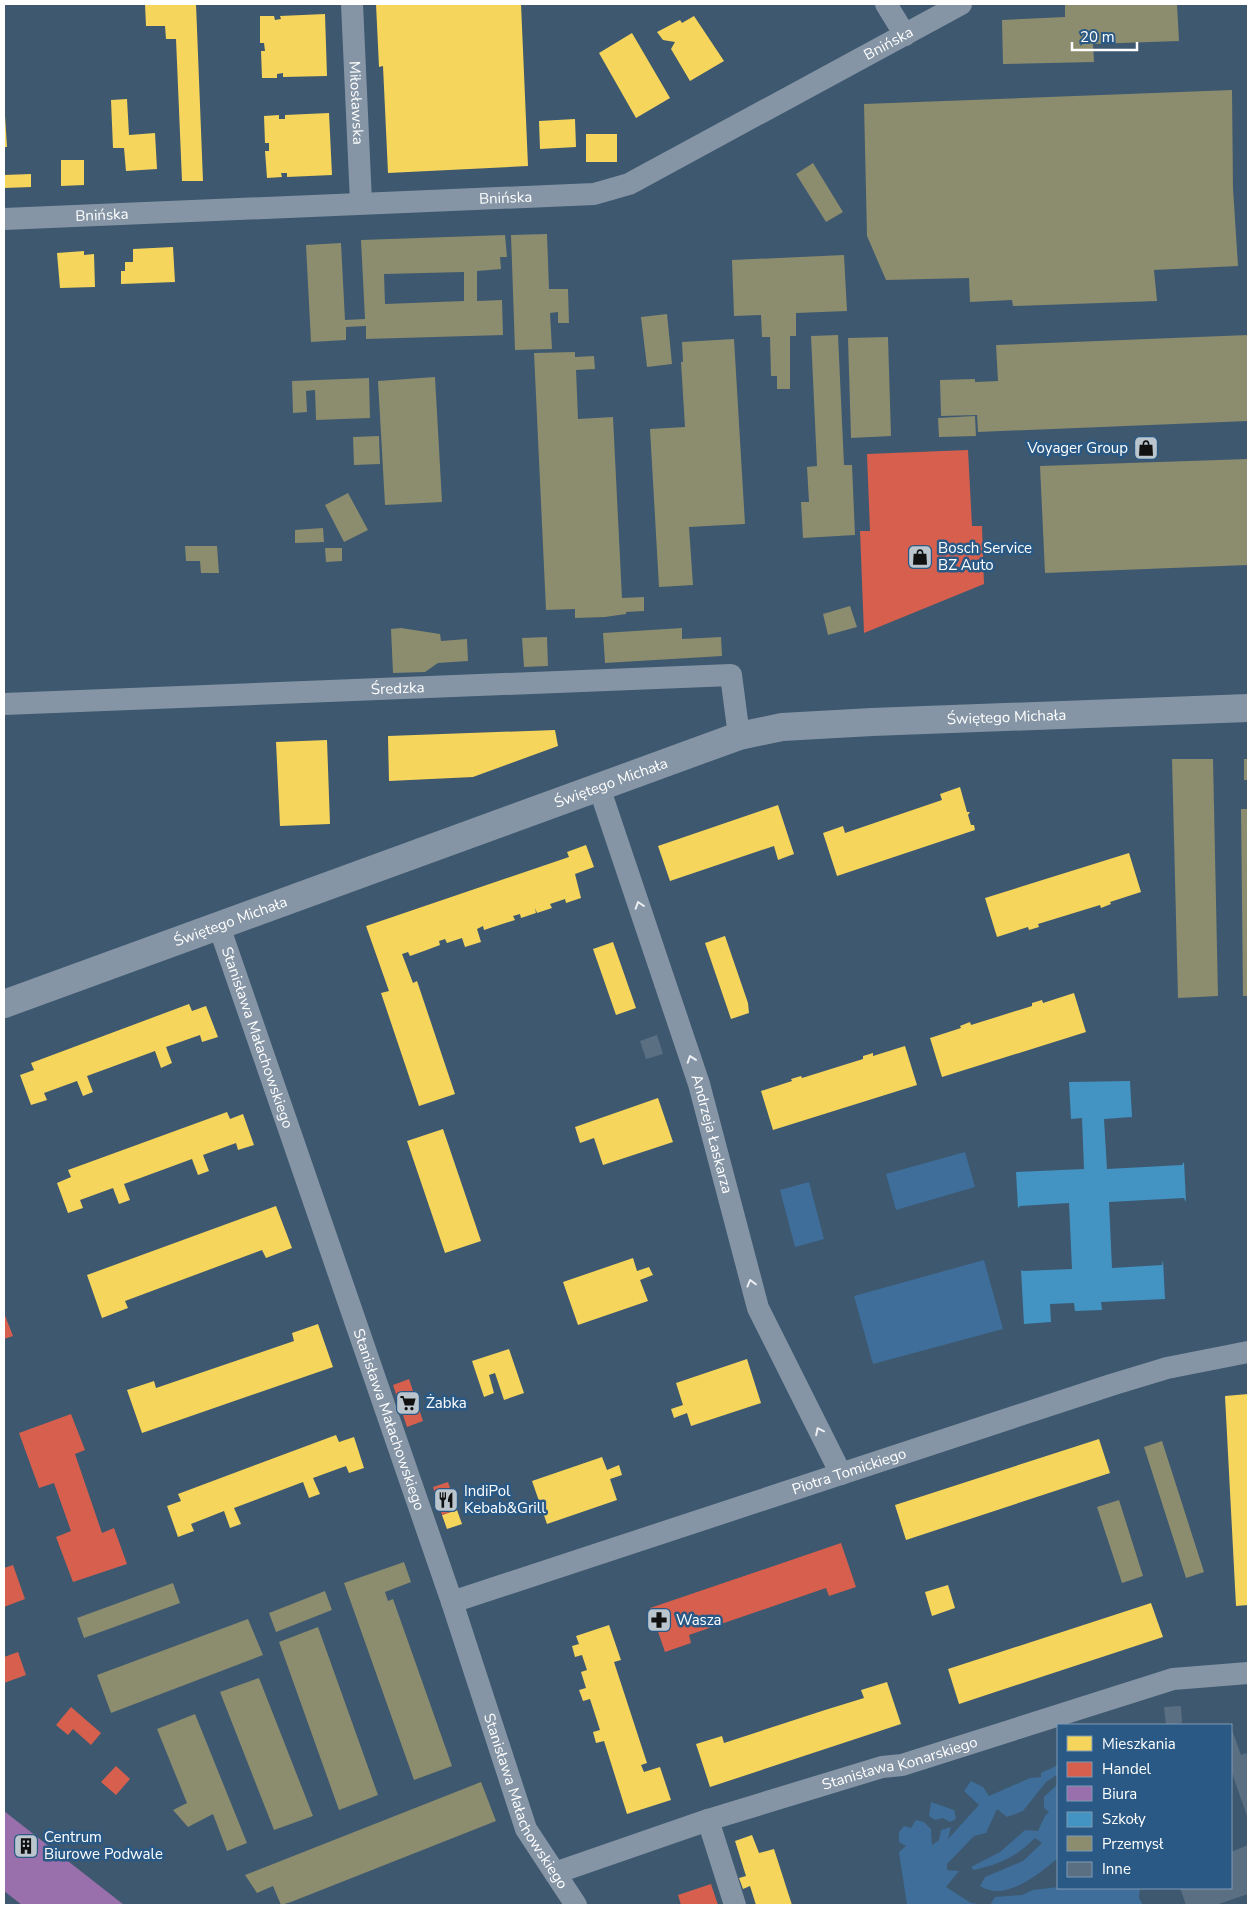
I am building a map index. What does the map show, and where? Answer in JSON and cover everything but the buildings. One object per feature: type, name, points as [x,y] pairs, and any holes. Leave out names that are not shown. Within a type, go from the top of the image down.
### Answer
[{"type":"street","name":"Miłosławska","points":[[352,4],[361,202]]},
{"type":"street","points":[[886,4],[905,35]]},
{"type":"street","name":"Bnińska","points":[[4,219],[361,202],[594,194],[629,184],[961,4]]},
{"type":"street","name":"Średzka","points":[[4,704],[731,675],[739,736]]},
{"type":"street","name":"Świętego Michała","points":[[4,1004],[739,736],[782,727],[872,722],[1248,708]]},
{"type":"street","name":"Andrzeja Łaskarza","points":[[599,786],[699,1084],[758,1308],[841,1474]]},
{"type":"street","name":"Stanisława Małachowskiego","points":[[219,926],[452,1602],[526,1829],[576,1905]]},
{"type":"street","name":"Piotra Tomickiego","points":[[452,1602],[1158,1371],[1248,1352]]},
{"type":"street","name":"Stanisława Konarskiego","points":[[555,1873],[708,1820],[882,1767],[902,1765],[1173,1679],[1248,1673]]},
{"type":"street","points":[[708,1820],[736,1905]]},
{"type":"shaded area","points":[[965,1152],[975,1187],[896,1210],[886,1174]]},
{"type":"shaded area","points":[[809,1182],[824,1239],[795,1247],[780,1190]]},
{"type":"shaded area","points":[[984,1260],[1003,1329],[873,1364],[854,1296]]},
{"type":"shaded area","points":[[1057,1765],[1057,1775],[1046,1782],[1023,1811],[1007,1817],[997,1809],[986,1833],[974,1836],[947,1864],[947,1870],[959,1871],[946,1887],[971,1903],[988,1905],[907,1905],[899,1852],[906,1846],[899,1842],[899,1832],[904,1826],[911,1828],[916,1820],[924,1822],[931,1829],[932,1845],[939,1840],[941,1830],[951,1827],[948,1839],[979,1805],[964,1791],[971,1781],[983,1787],[989,1796],[1030,1778],[1041,1777],[1041,1773]]},
{"type":"shaded area","points":[[1057,1785],[1057,1859],[1032,1878],[1011,1889],[1000,1891],[980,1886],[985,1877],[1023,1861],[1042,1843],[1035,1838],[1007,1859],[974,1870],[971,1867],[1000,1852],[1025,1830],[1038,1831],[1049,1812],[1044,1808],[1044,1797]]},
{"type":"shaded area","points":[[931,1802],[954,1810],[956,1819],[950,1822],[943,1818],[935,1820],[929,1816]]},
{"type":"shaded area","points":[[1057,1887],[1057,1889],[1140,1889],[1139,1898],[1143,1905],[990,1905],[995,1897],[1022,1895],[1033,1890]]},
{"type":"place","name":"Voyager Group","points":[[1146,448]]},
{"type":"place","name":"Bosch Service BZ Auto","points":[[920,557]]},
{"type":"place","name":"Żabka","points":[[408,1403]]},
{"type":"place","name":"IndiPol Kebab&Grill","points":[[446,1500]]},
{"type":"place","name":"Wasza","points":[[659,1620]]},
{"type":"place","name":"Centrum Biurowe Podwale","points":[[26,1846]]}]
